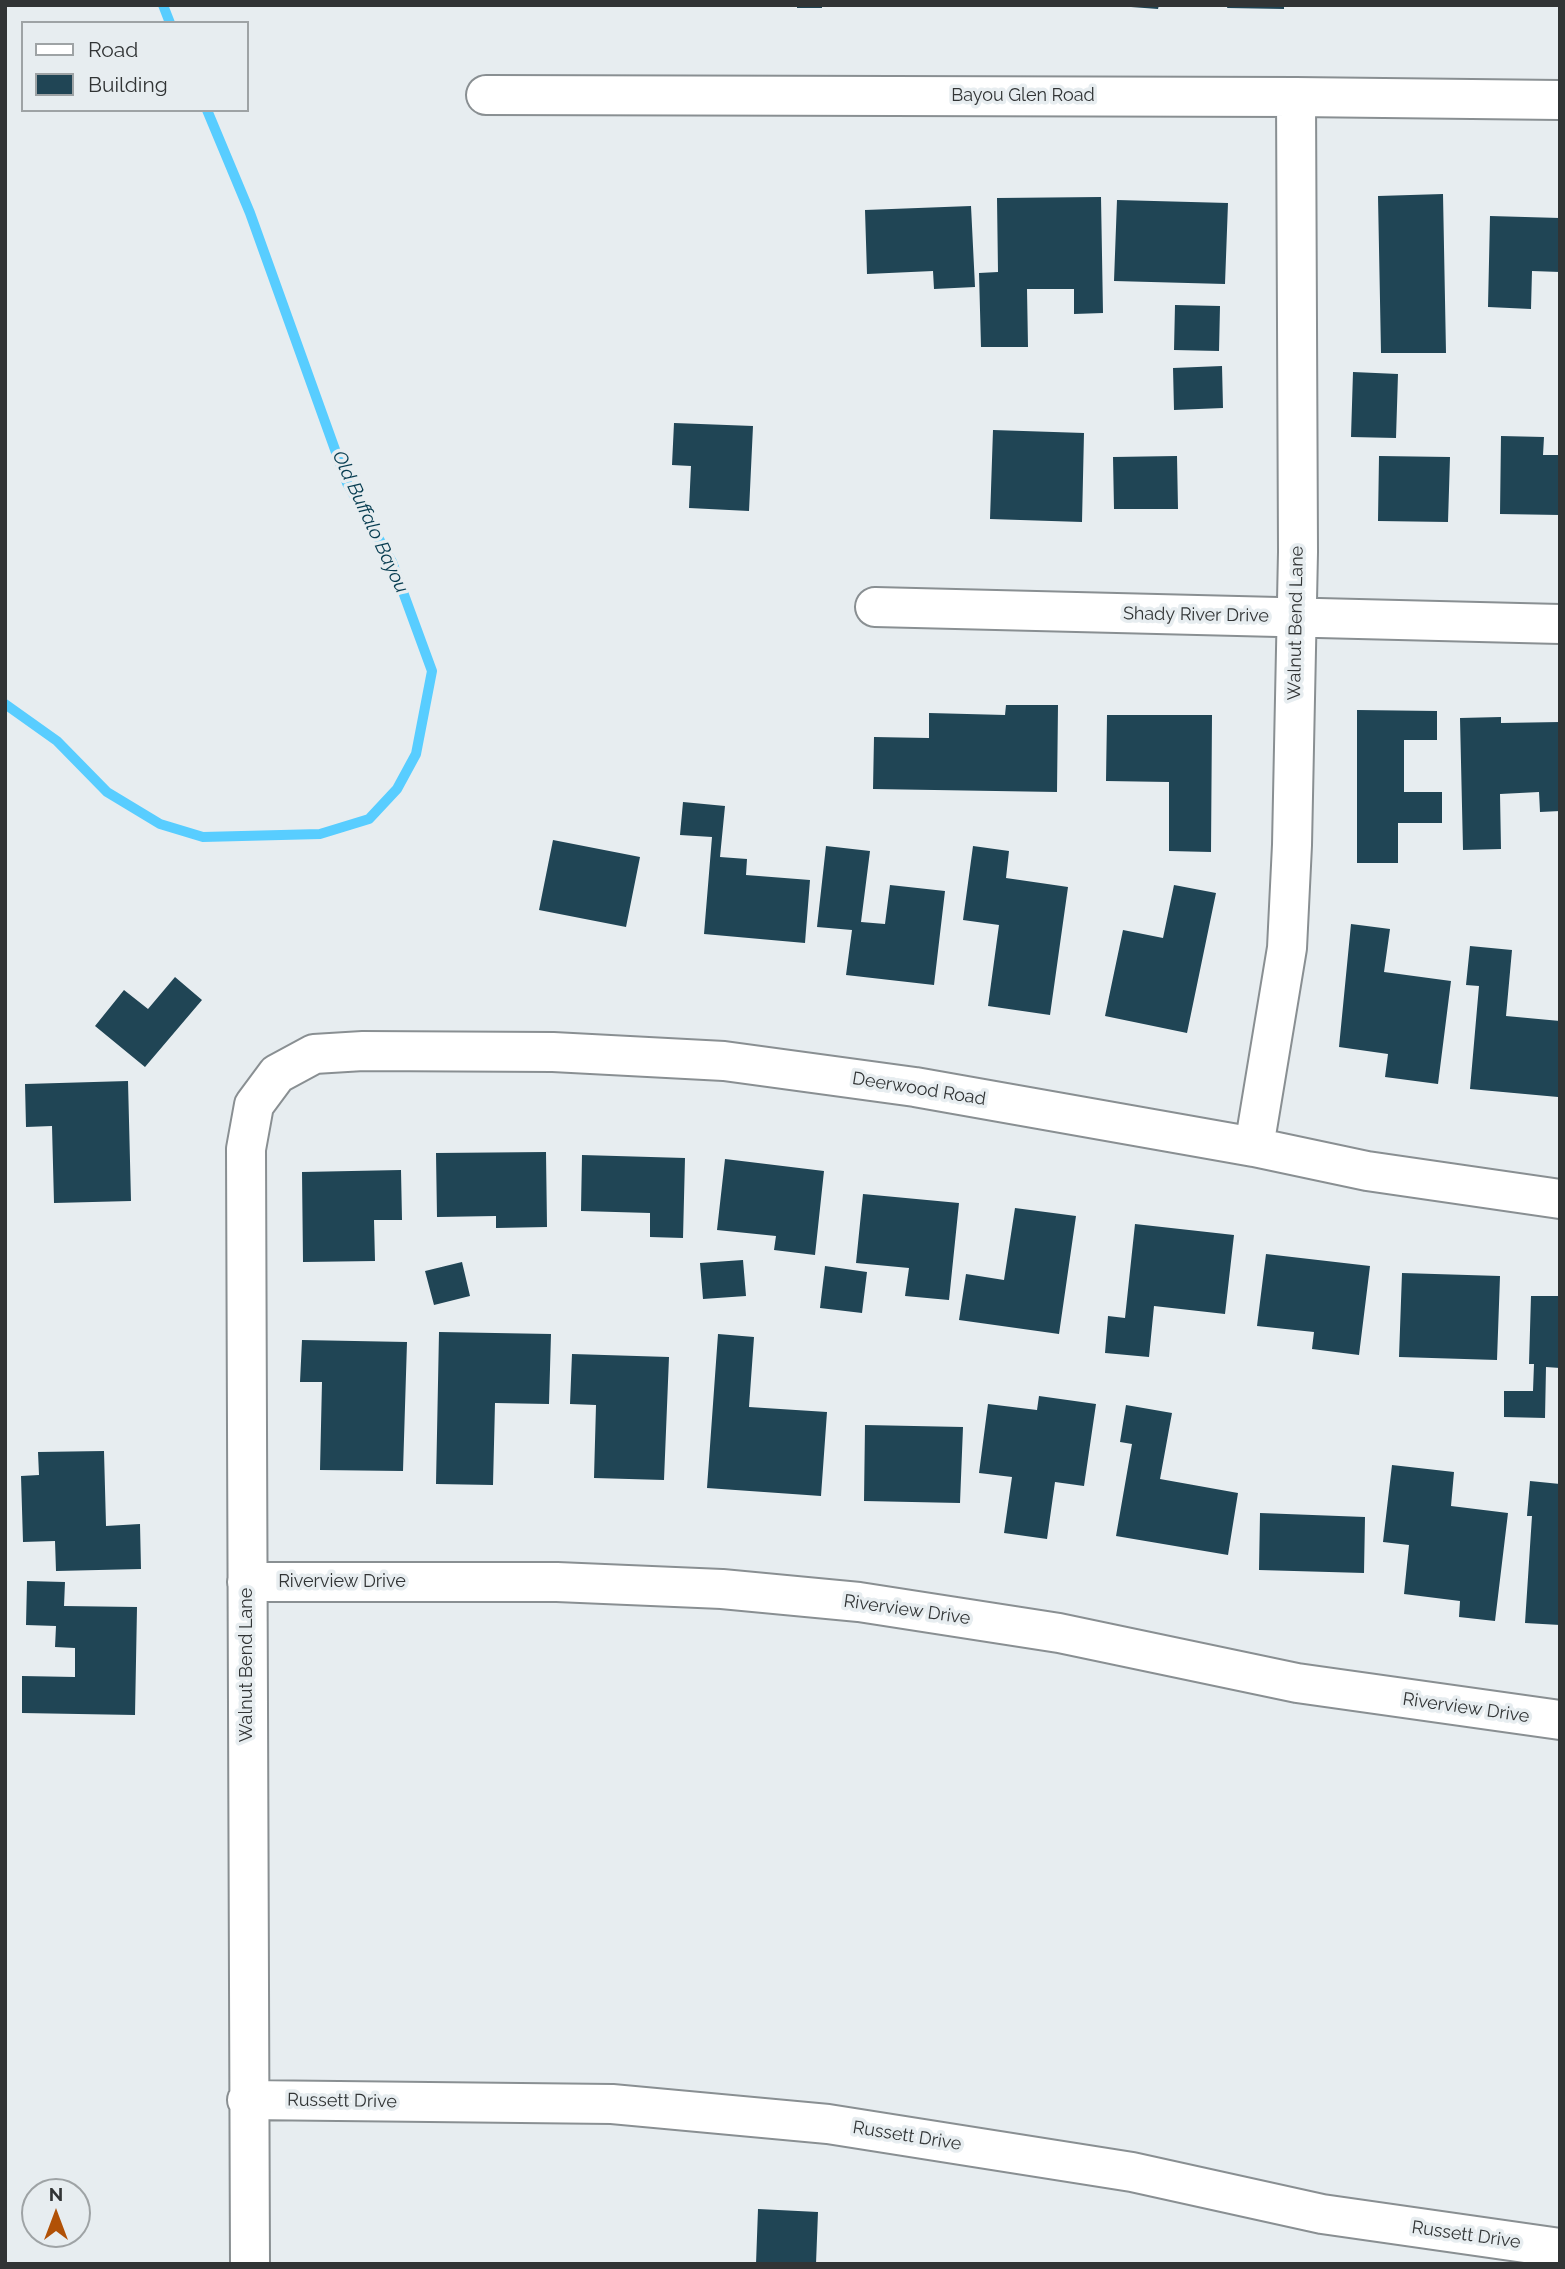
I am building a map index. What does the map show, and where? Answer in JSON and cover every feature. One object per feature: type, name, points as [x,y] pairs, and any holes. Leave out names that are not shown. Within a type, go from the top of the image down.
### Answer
[{"type":"street","name":"Bayou Glen Road","points":[[486,95],[1560,100]]},
{"type":"street","name":"Walnut Bend Lane","points":[[1254,1147],[1287,948],[1292,845],[1298,552],[1296,97]]},
{"type":"street","name":"Shady River Drive","points":[[875,607],[1560,624]]},
{"type":"street","name":"Deerwood Road","points":[[277,1074],[314,1054],[363,1051],[553,1052],[724,1061],[915,1087],[1254,1147],[1367,1171],[1560,1199]]},
{"type":"street","name":"Walnut Bend Lane","points":[[250,2264],[247,2100],[246,1149],[254,1105],[277,1074]]},
{"type":"street","name":"Riverview Drive","points":[[247,1583],[557,1583],[722,1589],[859,1602],[1059,1633],[1297,1683],[1560,1720]]},
{"type":"street","name":"Russett Drive","points":[[247,2100],[612,2104],[828,2124],[1132,2172],[1322,2214],[1560,2248]]},
{"type":"building","points":[[797,5],[822,5],[822,8],[797,8]]},
{"type":"building","points":[[1131,5],[1159,5],[1158,9]]},
{"type":"building","points":[[1228,5],[1284,5],[1284,9],[1227,8]]},
{"type":"building","points":[[1443,194],[1446,353],[1381,353],[1378,196]]},
{"type":"building","points":[[1101,197],[1103,313],[1074,314],[1074,289],[1027,289],[1028,347],[981,347],[979,273],[998,272],[997,198]]},
{"type":"building","points":[[1117,200],[1228,203],[1225,284],[1114,281]]},
{"type":"building","points":[[971,206],[975,287],[934,289],[933,271],[867,274],[865,210]]},
{"type":"building","points":[[1490,216],[1560,218],[1560,272],[1532,271],[1531,309],[1488,307]]},
{"type":"building","points":[[1175,305],[1220,306],[1219,351],[1174,350]]},
{"type":"building","points":[[1222,366],[1223,408],[1174,410],[1173,368]]},
{"type":"building","points":[[1353,372],[1398,374],[1396,438],[1351,437]]},
{"type":"building","points":[[674,423],[753,426],[749,511],[689,508],[691,466],[672,465]]},
{"type":"building","points":[[993,430],[1084,433],[1082,522],[990,519]]},
{"type":"building","points":[[1501,436],[1544,437],[1543,455],[1560,455],[1560,515],[1500,514]]},
{"type":"building","points":[[1177,456],[1178,509],[1114,509],[1113,457]]},
{"type":"building","points":[[1379,456],[1450,457],[1448,522],[1378,521]]},
{"type":"building","points":[[1006,705],[1058,705],[1057,792],[873,789],[874,737],[929,738],[929,713],[1005,715]]},
{"type":"building","points":[[1357,710],[1437,711],[1437,740],[1404,740],[1404,792],[1442,792],[1442,823],[1398,823],[1398,863],[1357,863]]},
{"type":"building","points":[[1107,715],[1212,715],[1211,852],[1169,851],[1169,782],[1106,781]]},
{"type":"building","points":[[1501,717],[1501,723],[1560,722],[1560,811],[1540,812],[1539,792],[1500,794],[1501,849],[1463,850],[1460,718]]},
{"type":"building","points":[[683,802],[725,806],[720,857],[747,859],[746,875],[810,880],[805,943],[704,934],[712,837],[680,835]]},
{"type":"building","points":[[553,840],[640,857],[626,927],[539,910]]},
{"type":"building","points":[[826,846],[870,851],[861,922],[885,924],[890,885],[945,891],[934,985],[846,975],[852,930],[817,927]]},
{"type":"building","points":[[973,846],[1009,851],[1006,878],[1068,887],[1050,1015],[988,1006],[999,925],[963,920]]},
{"type":"building","points":[[1174,885],[1216,893],[1187,1033],[1105,1016],[1123,930],[1163,938]]},
{"type":"building","points":[[1351,924],[1390,929],[1384,972],[1451,981],[1438,1084],[1385,1077],[1388,1054],[1339,1047]]},
{"type":"building","points":[[1470,946],[1512,950],[1506,1016],[1560,1021],[1558,1097],[1470,1089],[1479,986],[1466,985]]},
{"type":"building","points":[[175,977],[202,1000],[145,1067],[95,1026],[124,990],[148,1009]]},
{"type":"building","points":[[128,1081],[131,1201],[54,1203],[52,1126],[26,1127],[25,1084]]},
{"type":"building","points":[[546,1152],[547,1227],[496,1228],[496,1216],[437,1217],[436,1153]]},
{"type":"building","points":[[582,1155],[685,1158],[683,1238],[650,1237],[650,1213],[581,1211]]},
{"type":"building","points":[[725,1159],[824,1171],[815,1255],[774,1250],[776,1236],[717,1230]]},
{"type":"building","points":[[401,1170],[402,1220],[374,1220],[375,1261],[303,1262],[302,1172]]},
{"type":"building","points":[[863,1194],[959,1203],[949,1300],[905,1296],[909,1268],[856,1263]]},
{"type":"building","points":[[1015,1208],[1076,1216],[1059,1334],[959,1320],[966,1274],[1004,1280]]},
{"type":"building","points":[[1135,1224],[1234,1235],[1225,1314],[1154,1306],[1149,1357],[1105,1353],[1108,1316],[1125,1318]]},
{"type":"building","points":[[1266,1254],[1370,1266],[1359,1355],[1312,1349],[1314,1332],[1257,1326]]},
{"type":"building","points":[[743,1260],[746,1296],[703,1299],[700,1263]]},
{"type":"building","points":[[462,1262],[470,1296],[434,1305],[425,1271]]},
{"type":"building","points":[[825,1266],[867,1272],[862,1313],[820,1308]]},
{"type":"building","points":[[1402,1273],[1500,1276],[1497,1360],[1399,1357]]},
{"type":"building","points":[[1531,1296],[1560,1296],[1560,1368],[1546,1367],[1545,1418],[1504,1417],[1504,1391],[1533,1391],[1534,1364],[1529,1364]]},
{"type":"building","points":[[439,1332],[551,1334],[549,1404],[495,1403],[493,1485],[436,1484]]},
{"type":"building","points":[[718,1334],[754,1337],[749,1407],[827,1412],[821,1496],[707,1488]]},
{"type":"building","points":[[302,1340],[407,1342],[403,1471],[320,1470],[322,1382],[300,1382]]},
{"type":"building","points":[[572,1354],[669,1357],[664,1480],[594,1478],[596,1405],[570,1404]]},
{"type":"building","points":[[1039,1396],[1096,1404],[1084,1486],[1055,1482],[1047,1539],[1004,1533],[1012,1477],[979,1473],[988,1404],[1037,1410]]},
{"type":"building","points":[[1126,1405],[1172,1413],[1160,1479],[1238,1493],[1228,1555],[1116,1536],[1132,1444],[1120,1442]]},
{"type":"building","points":[[865,1425],[963,1427],[960,1503],[864,1501]]},
{"type":"building","points":[[104,1451],[106,1526],[140,1524],[141,1569],[56,1571],[55,1541],[23,1542],[21,1476],[39,1475],[38,1452]]},
{"type":"building","points":[[1392,1465],[1454,1472],[1451,1506],[1508,1513],[1495,1621],[1459,1617],[1460,1601],[1404,1594],[1409,1545],[1383,1542]]},
{"type":"building","points":[[1530,1481],[1560,1484],[1560,1625],[1525,1623],[1532,1516],[1527,1516]]},
{"type":"building","points":[[1260,1513],[1365,1517],[1364,1573],[1259,1570]]},
{"type":"building","points":[[27,1581],[65,1582],[64,1606],[137,1607],[135,1715],[22,1713],[22,1676],[75,1677],[75,1648],[55,1647],[56,1626],[26,1625]]},
{"type":"building","points":[[758,2209],[818,2212],[816,2264],[756,2264]]},
{"type":"waterway","name":"Old Buffalo Bayou","points":[[163,5],[169,21]]},
{"type":"waterway","name":"Old Buffalo Bayou","points":[[5,704],[57,741],[107,792],[160,824],[203,837],[320,834],[369,819],[397,789],[416,754],[432,671],[392,562],[347,483],[250,213],[208,112]]}]
